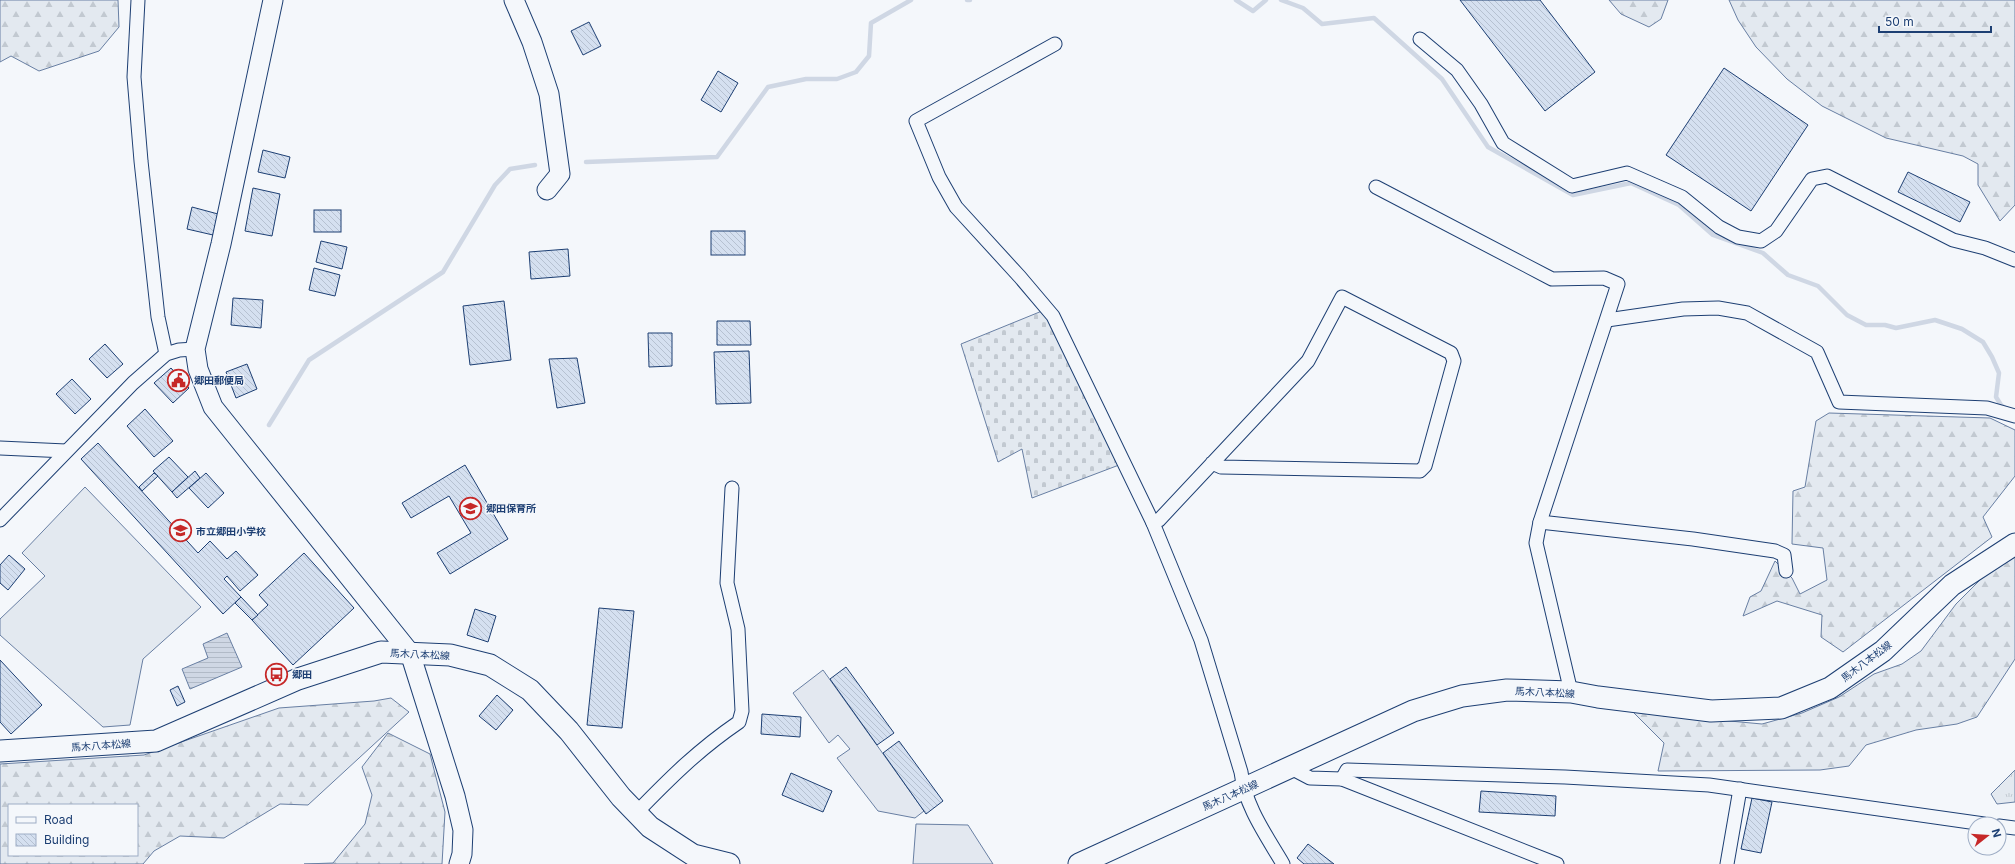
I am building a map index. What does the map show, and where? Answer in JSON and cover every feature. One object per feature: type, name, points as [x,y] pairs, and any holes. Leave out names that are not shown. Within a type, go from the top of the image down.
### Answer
[{"type":"main road","name":"馬木八本松線","points":[[1079,864],[1413,711],[1462,696],[1507,690],[1571,692],[1598,697],[1712,711],[1780,708],[1836,684],[1883,650],[1952,584],[2015,544]]},
{"type":"main road","name":"馬木八本松線","points":[[0,751],[156,741],[298,680],[381,652],[450,655],[490,665],[530,690],[569,731],[621,798],[650,827],[693,855],[729,864]]},
{"type":"street","points":[[138,0],[134,77],[158,317],[166,354]]},
{"type":"street","points":[[273,0],[221,244],[195,349],[198,369],[213,407],[410,653],[455,796],[463,830],[462,854],[459,864]]},
{"type":"street","points":[[514,0],[532,42],[549,94],[560,174],[547,190]]},
{"type":"street","points":[[1420,39],[1457,70],[1481,104],[1503,143],[1572,186],[1627,173],[1682,197],[1719,227],[1738,237],[1761,241],[1776,231],[1812,179],[1827,176],[1953,240],[2015,260]]},
{"type":"street","points":[[1056,44],[916,120],[939,177],[956,207],[1020,277],[1053,316],[1153,523],[1201,640],[1241,772],[1243,788],[1257,820],[1283,864]]},
{"type":"street","points":[[1376,187],[1552,279],[1604,278],[1618,284],[1540,522],[1536,543],[1571,692]]},
{"type":"street","points":[[1153,523],[1159,520],[1212,463],[1308,361],[1342,297],[1451,353],[1454,361],[1425,466],[1420,471],[1221,468],[1212,463]]},
{"type":"street","points":[[1607,320],[1683,309],[1718,308],[1747,314],[1817,352],[1839,402],[1987,408],[2015,416]]},
{"type":"street","points":[[0,520],[133,383],[166,354],[179,350],[195,349]]},
{"type":"street","points":[[0,448],[66,451]]},
{"type":"street","points":[[636,813],[681,766],[708,743],[739,722],[742,711],[738,629],[727,584],[732,488]]},
{"type":"street","points":[[1540,522],[1693,539],[1775,551],[1784,555],[1786,571]]},
{"type":"street","points":[[1291,768],[1310,778],[1342,779],[1557,864]]},
{"type":"street","points":[[1342,779],[1347,770],[1564,777],[1709,785],[1967,822]]},
{"type":"street","points":[[1726,864],[1740,789]]},
{"type":"green space","points":[[0,0],[118,0],[119,27],[99,51],[39,71],[11,56],[0,62]]},
{"type":"green space","points":[[1609,0],[1668,0],[1661,19],[1649,27],[1621,14]]},
{"type":"green space","points":[[1729,0],[2015,0],[2015,205],[2000,221],[1978,185],[1978,164],[1963,156],[1886,138],[1822,106],[1787,79],[1756,47],[1738,20]]},
{"type":"green space","points":[[1042,311],[1057,333],[1119,465],[1032,498],[1022,449],[998,462],[961,344]]},
{"type":"green space","points":[[1829,413],[1990,418],[2015,430],[2015,476],[1983,517],[1992,537],[1843,652],[1821,637],[1822,615],[1777,601],[1743,616],[1750,597],[1761,591],[1775,561],[1792,578],[1800,594],[1827,580],[1823,548],[1792,544],[1793,491],[1805,487],[1816,421]]},
{"type":"green space","points":[[85,487],[201,607],[143,659],[130,725],[103,727],[0,635],[0,619],[45,576],[22,553]]},
{"type":"green space","points":[[2015,557],[2015,659],[1977,717],[1957,724],[1916,730],[1866,745],[1849,766],[1820,770],[1658,771],[1664,743],[1633,712],[1762,724],[1802,713],[1839,697],[1874,674],[1902,664],[1921,651],[1956,604],[1987,573]]},
{"type":"green space","points":[[391,698],[409,712],[308,805],[280,804],[224,838],[180,836],[154,851],[143,864],[0,864],[0,764],[144,755],[279,708],[374,701]]},
{"type":"green space","points":[[388,733],[430,754],[445,812],[442,864],[304,864],[333,863],[365,824],[372,795],[362,767]]},
{"type":"green space","points":[[2015,770],[2015,802],[1997,804],[1991,794]]},
{"type":"shaded area","points":[[227,633],[242,667],[190,689],[182,669],[208,658],[203,644]]},
{"type":"shaded area","points":[[823,670],[924,811],[915,818],[878,811],[837,758],[850,749],[838,735],[829,743],[793,693]]},
{"type":"shaded area","points":[[916,824],[968,825],[993,864],[913,864]]},
{"type":"building","points":[[1460,0],[1540,0],[1595,72],[1545,111]]},
{"type":"building","points":[[589,22],[601,46],[583,55],[571,31]]},
{"type":"building","points":[[1724,68],[1808,125],[1751,211],[1666,155]]},
{"type":"building","points":[[718,71],[738,83],[721,112],[701,100]]},
{"type":"building","points":[[263,150],[290,157],[285,178],[258,172]]},
{"type":"building","points":[[1908,172],[1970,202],[1960,222],[1898,192]]},
{"type":"building","points":[[253,188],[280,194],[272,236],[245,231]]},
{"type":"building","points":[[192,207],[218,214],[213,235],[187,229]]},
{"type":"building","points":[[314,210],[341,210],[341,232],[314,232]]},
{"type":"building","points":[[711,231],[745,231],[745,255],[711,255]]},
{"type":"building","points":[[321,241],[347,247],[342,269],[316,262]]},
{"type":"building","points":[[568,249],[570,276],[531,279],[529,252]]},
{"type":"building","points":[[314,268],[340,275],[335,296],[309,290]]},
{"type":"building","points":[[233,298],[263,300],[261,328],[231,325]]},
{"type":"building","points":[[504,301],[511,360],[470,365],[463,306]]},
{"type":"building","points":[[717,321],[750,321],[751,345],[717,345]]},
{"type":"building","points":[[648,333],[672,333],[672,366],[649,367]]},
{"type":"building","points":[[105,344],[123,364],[107,378],[89,359]]},
{"type":"building","points":[[749,351],[751,403],[716,404],[714,352]]},
{"type":"building","points":[[577,358],[585,403],[557,408],[549,359]]},
{"type":"building","points":[[247,364],[257,389],[236,398],[226,372]]},
{"type":"building","points":[[171,368],[189,388],[173,403],[154,383]]},
{"type":"building","points":[[72,379],[91,399],[75,414],[56,394]]},
{"type":"building","points":[[145,409],[173,441],[154,457],[127,426]]},
{"type":"building","points":[[98,443],[198,553],[210,541],[227,559],[236,551],[258,575],[240,591],[227,576],[224,579],[241,597],[223,614],[81,459]]},
{"type":"building","points":[[169,457],[188,477],[172,492],[153,471]]},
{"type":"building","points":[[465,465],[508,539],[450,574],[437,553],[471,533],[449,496],[411,518],[402,503]]},
{"type":"building","points":[[195,471],[200,478],[177,498],[172,492]]},
{"type":"building","points":[[154,473],[158,476],[142,491],[139,487]]},
{"type":"building","points":[[206,473],[224,493],[208,508],[189,488]]},
{"type":"building","points":[[304,553],[354,608],[293,665],[252,620],[268,605],[259,595]]},
{"type":"building","points":[[9,555],[25,569],[8,590],[0,583],[0,565]]},
{"type":"building","points":[[241,597],[258,615],[252,620],[235,603]]},
{"type":"building","points":[[599,608],[634,611],[622,728],[587,725]]},
{"type":"building","points":[[475,609],[496,616],[488,642],[467,635]]},
{"type":"building","points":[[0,660],[42,705],[11,734],[0,722]]},
{"type":"building","points":[[846,667],[894,733],[877,745],[830,679]]},
{"type":"building","points":[[178,686],[185,702],[177,706],[170,690]]},
{"type":"building","points":[[497,695],[513,710],[496,730],[479,716]]},
{"type":"building","points":[[762,714],[801,717],[800,737],[761,734]]},
{"type":"building","points":[[899,741],[943,801],[926,814],[883,753]]},
{"type":"building","points":[[791,773],[832,791],[823,812],[782,795]]},
{"type":"building","points":[[1481,791],[1556,796],[1555,816],[1479,812]]},
{"type":"building","points":[[1752,798],[1772,802],[1761,853],[1741,849]]},
{"type":"building","points":[[1308,844],[1334,864],[1304,864],[1297,858]]},
{"type":"waterway","points":[[586,162],[717,157],[768,87],[806,79],[837,79],[856,72],[869,56],[871,23],[911,0]]},
{"type":"waterway","points":[[1236,0],[1253,11],[1266,0]]},
{"type":"waterway","points":[[1281,0],[1303,8],[1322,24],[1374,18],[1442,79],[1488,147],[1573,195],[1631,183],[1679,205],[1713,235],[1763,253],[1788,275],[1818,286],[1847,315],[1866,325],[1885,325],[1896,328],[1935,320],[1962,329],[1983,342],[1992,357],[1999,373],[1996,397],[2004,407]]},
{"type":"waterway","points":[[269,425],[309,360],[443,272],[495,185],[510,169],[535,165]]},
{"type":"place","name":"郷田郵便局","points":[[179,380]]},
{"type":"place","name":"郷田保育所","points":[[470,508]]},
{"type":"place","name":"市立郷田小学校","points":[[180,531]]},
{"type":"place","name":"郷田","points":[[277,674]]}]
